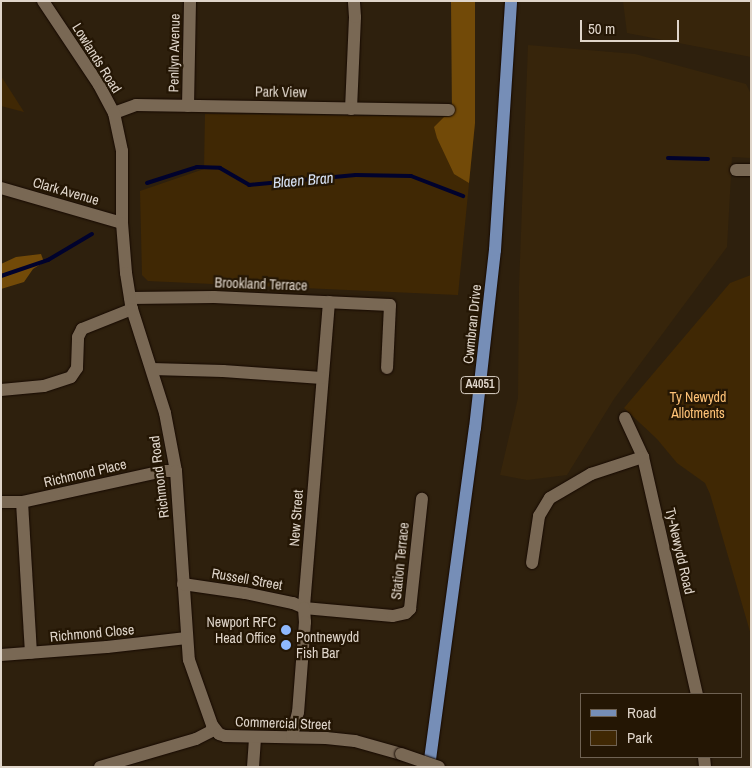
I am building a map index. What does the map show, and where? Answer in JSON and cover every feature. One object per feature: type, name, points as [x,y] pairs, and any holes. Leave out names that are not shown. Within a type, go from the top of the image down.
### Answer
[{"type":"main road","name":"Cwmbran Drive","points":[[429,767],[475,428],[495,250],[511,1]]},
{"type":"street","name":"Lowlands Road","points":[[43,1],[99,85],[114,113],[122,151],[122,223]]},
{"type":"street","name":"Penllyn Avenue","points":[[188,106],[190,1]]},
{"type":"street","points":[[352,109],[354,1]]},
{"type":"street","name":"Park View","points":[[114,113],[136,105],[449,110]]},
{"type":"street","points":[[736,170],[751,170]]},
{"type":"street","name":"Clark Avenue","points":[[1,188],[122,223]]},
{"type":"street","name":"Richmond Road","points":[[122,223],[126,273],[131,304],[165,412],[176,471],[189,660],[214,730]]},
{"type":"street","name":"Brookland Terrace","points":[[131,304],[214,297],[390,305],[387,368]]},
{"type":"street","name":"New Street","points":[[292,736],[298,712],[306,622],[304,608],[329,302]]},
{"type":"street","points":[[1,390],[44,386],[71,377],[77,368],[78,337],[82,329],[131,304]]},
{"type":"street","points":[[152,369],[223,371],[322,378]]},
{"type":"street","name":"Ty-Newydd Road","points":[[625,418],[643,458],[697,693]]},
{"type":"street","points":[[532,563],[539,516],[550,498],[591,474],[643,458]]},
{"type":"street","name":"Richmond Place","points":[[1,502],[22,502],[154,473],[176,471]]},
{"type":"street","name":"Station Terrace","points":[[304,608],[394,616],[406,613],[412,603],[422,499]]},
{"type":"street","points":[[22,502],[31,653]]},
{"type":"street","name":"Russell Street","points":[[183,584],[245,593],[293,603],[304,608]]},
{"type":"street","name":"Richmond Close","points":[[1,655],[186,638]]},
{"type":"street","points":[[100,767],[196,740],[214,730]]},
{"type":"street","name":"Commercial Street","points":[[214,730],[226,736],[255,738],[292,736],[355,741],[439,767]]},
{"type":"street","points":[[252,767],[255,738]]},
{"type":"shaded area","points":[[451,1],[475,1],[475,123],[469,183],[454,174],[437,138],[434,127],[444,117],[452,116]]},
{"type":"shaded area","points":[[623,1],[751,1],[751,57],[627,33]]},
{"type":"shaded area","points":[[528,45],[635,54],[746,84],[751,94],[751,158],[732,157],[727,247],[614,399],[567,475],[527,480],[500,475],[518,398],[519,287]]},
{"type":"shaded area","points":[[41,254],[44,262],[33,269],[24,282],[1,289],[1,264],[16,257]]},
{"type":"green space","points":[[1,76],[24,112],[1,106]]},
{"type":"green space","points":[[205,114],[452,117],[475,123],[458,295],[148,281],[142,275],[140,191],[204,169]]},
{"type":"green space","name":"Ty Newydd Allotments","points":[[751,275],[751,635],[710,494],[705,483],[677,463],[657,439],[624,408],[730,283]]},
{"type":"waterway","name":"Blaen Bran","points":[[668,158],[708,159]]},
{"type":"waterway","name":"Blaen Bran","points":[[147,183],[197,167],[220,168],[249,185],[356,175],[411,176],[463,196]]},
{"type":"waterway","name":"Blaen Bran","points":[[1,276],[48,260],[92,234]]},
{"type":"place","name":"Newport RFC Head Office","points":[[286,630]]},
{"type":"place","name":"Pontnewydd Fish Bar","points":[[286,645]]}]
